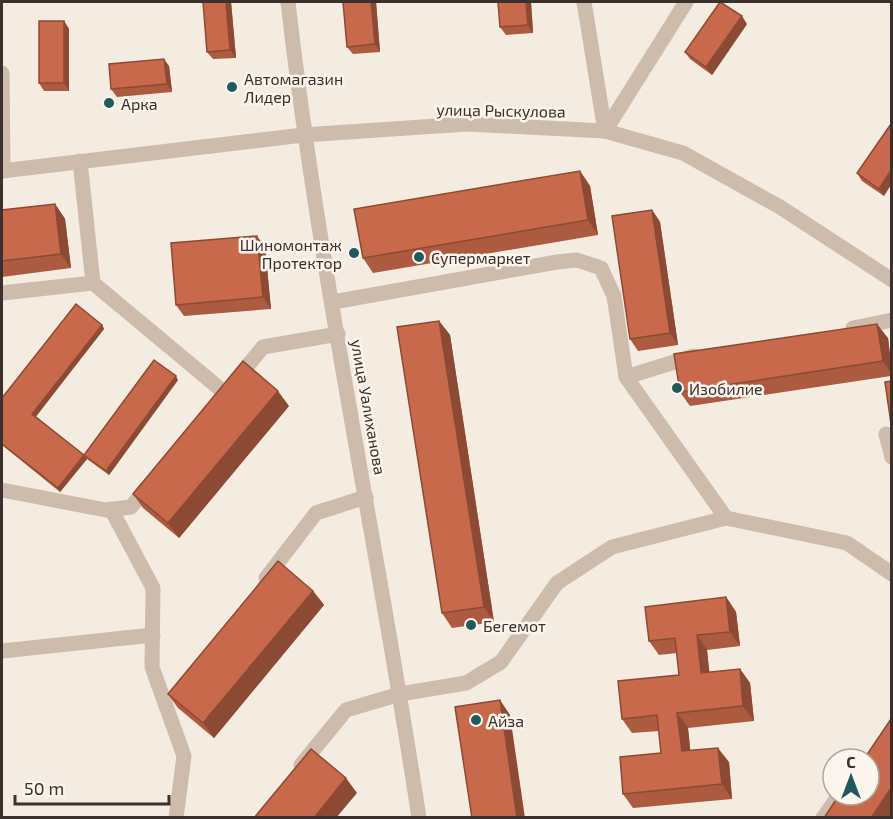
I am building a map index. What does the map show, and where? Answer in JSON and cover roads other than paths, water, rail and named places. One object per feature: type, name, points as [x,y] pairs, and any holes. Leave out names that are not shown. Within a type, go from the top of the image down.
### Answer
[{"type":"street","name":"улица Уалиханова","points":[[288,2],[303,135],[400,694],[419,818]]},
{"type":"street","points":[[584,2],[605,131]]},
{"type":"street","points":[[605,131],[686,2]]},
{"type":"street","points":[[2,73],[2,171]]},
{"type":"street","name":"улица Рыскулова","points":[[2,171],[303,135],[467,124],[605,131],[683,153],[780,207],[891,280]]},
{"type":"street","points":[[80,161],[93,283],[222,397],[262,347],[338,334]]},
{"type":"street","points":[[333,302],[557,262],[577,260],[590,262],[601,268],[614,296],[626,377],[726,518]]},
{"type":"street","points":[[2,293],[93,283]]},
{"type":"street","points":[[839,332],[891,320]]},
{"type":"street","points":[[626,377],[715,351]]},
{"type":"street","points":[[886,434],[891,457]]},
{"type":"street","points":[[2,490],[111,509],[131,507],[160,472]]},
{"type":"street","points":[[259,587],[315,513],[366,497]]},
{"type":"street","points":[[111,509],[153,588],[152,667],[172,704],[184,756],[176,818]]},
{"type":"street","points":[[294,773],[346,710],[400,694],[466,683],[501,662],[557,583],[612,547],[726,518],[847,543],[891,574]]},
{"type":"street","points":[[2,651],[153,635]]},
{"type":"place","name":"Автомагазин Лидер","points":[[232,87]]},
{"type":"place","name":"Арка","points":[[109,103]]},
{"type":"place","name":"Шиномонтаж Протектор","points":[[354,253]]},
{"type":"place","name":"Супермаркет","points":[[419,257]]},
{"type":"place","name":"Изобилие","points":[[677,388]]},
{"type":"place","name":"Бегемот","points":[[471,625]]},
{"type":"place","name":"Айза","points":[[476,720]]}]
